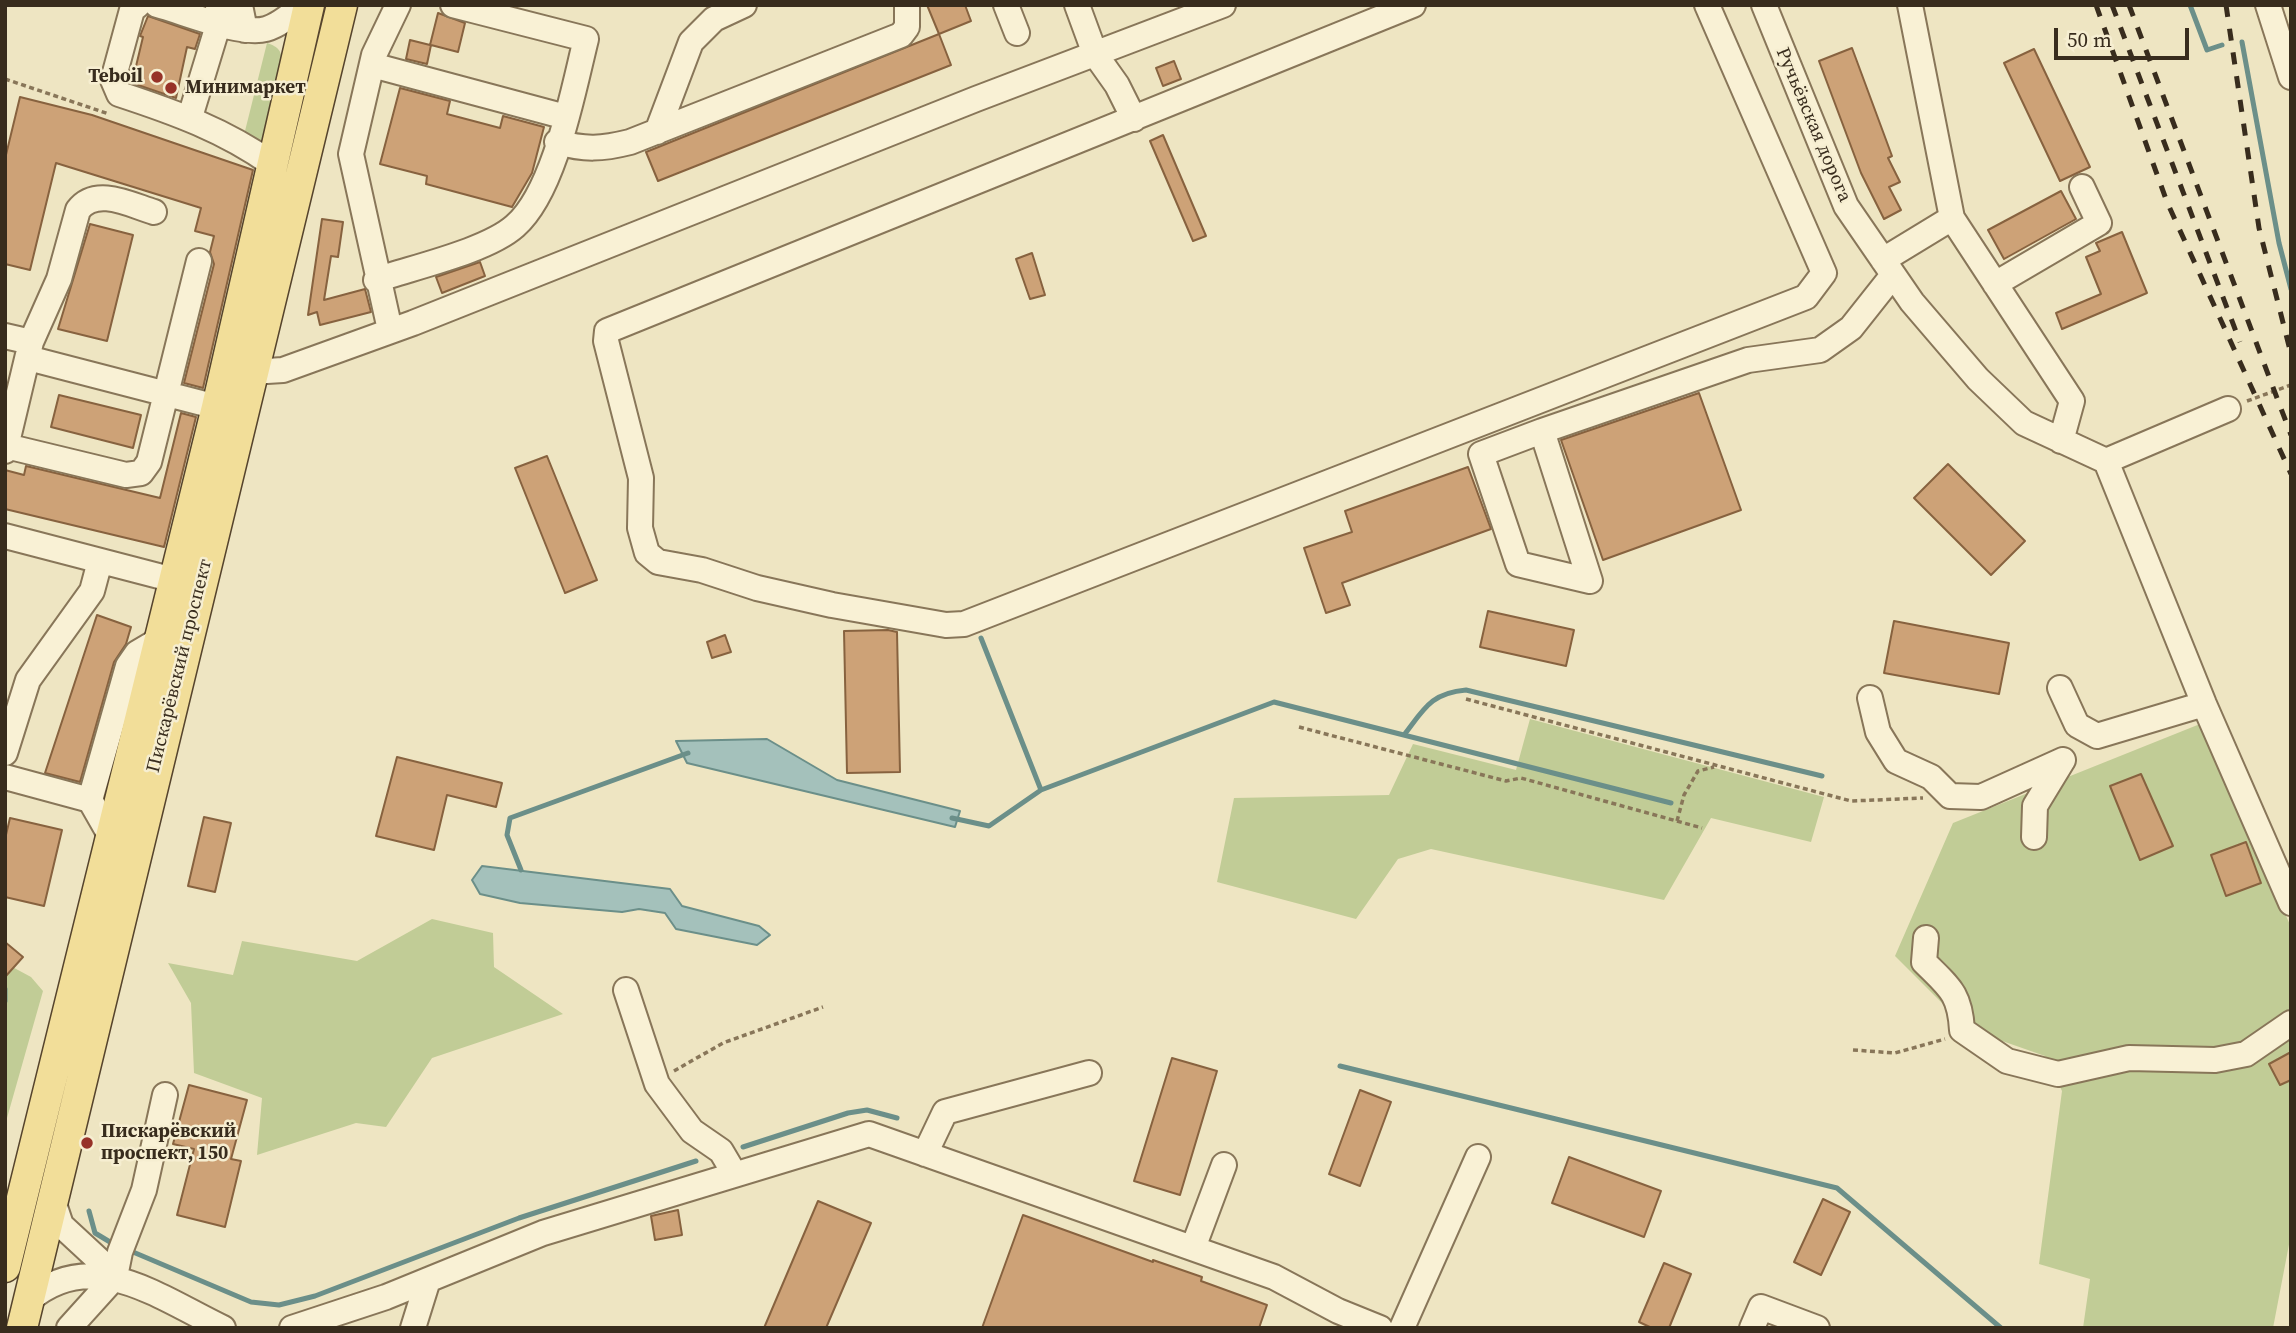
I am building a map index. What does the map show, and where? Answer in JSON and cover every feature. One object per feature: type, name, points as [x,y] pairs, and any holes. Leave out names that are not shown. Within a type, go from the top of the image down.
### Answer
[{"type":"main road","name":"Пискарёвский проспект","points":[[5,1267],[217,407],[306,5]]},
{"type":"main road","name":"Пискарёвский проспект","points":[[25,1314],[342,5]]},
{"type":"street","points":[[138,5],[132,10],[113,80],[119,94],[190,117],[239,140],[272,164]]},
{"type":"street","points":[[157,5],[219,14],[245,30],[265,29],[285,20],[306,5]]},
{"type":"street","points":[[240,5],[245,30]]},
{"type":"street","points":[[390,330],[376,280],[351,153],[372,65],[398,5]]},
{"type":"street","points":[[376,280],[487,243],[514,227],[537,201],[566,117],[586,39],[453,5]]},
{"type":"street","points":[[657,132],[691,42],[714,19],[744,5]]},
{"type":"street","points":[[557,142],[583,149],[601,149],[657,132],[901,35],[907,27],[907,5]]},
{"type":"street","points":[[1006,5],[1017,33]]},
{"type":"street","points":[[1077,5],[1096,54],[1134,119]]},
{"type":"street","points":[[251,372],[283,370],[390,330],[1223,5]]},
{"type":"street","points":[[1413,5],[607,331],[606,341],[641,478],[640,528],[647,553],[658,562],[702,570],[757,588],[832,605],[946,625],[964,624],[1806,297],[1824,273],[1707,5]]},
{"type":"street","name":"Ручьёвская дорога","points":[[1764,5],[1846,206],[1912,302],[1978,379],[2024,423],[2106,461]]},
{"type":"street","points":[[1910,5],[1952,218],[2072,401],[2061,441]]},
{"type":"street","points":[[2268,5],[2291,77]]},
{"type":"street","points":[[190,117],[219,14]]},
{"type":"street","points":[[372,65],[566,117]]},
{"type":"street","points":[[1995,285],[2099,223],[2082,187]]},
{"type":"street","points":[[154,212],[108,198],[85,201],[74,220],[59,279],[30,350],[6,448],[135,475],[141,473],[149,462],[199,261]]},
{"type":"street","points":[[1542,432],[1590,581],[1518,564],[1481,454],[1542,432],[1748,360],[1820,350],[1851,328],[1888,267],[1952,218]]},
{"type":"street","points":[[5,336],[30,350],[217,407]]},
{"type":"street","points":[[2228,409],[2106,461],[2204,704],[2291,904]]},
{"type":"street","points":[[5,536],[174,580]]},
{"type":"street","points":[[5,753],[28,680],[92,591],[100,561]]},
{"type":"street","points":[[90,800],[128,666],[137,653],[159,640]]},
{"type":"street","points":[[2060,688],[2077,725],[2097,736],[2204,704]]},
{"type":"street","points":[[1870,698],[1878,732],[1896,761],[1931,777],[1950,796],[1981,797],[2063,760],[2035,806],[2034,837]]},
{"type":"street","points":[[5,777],[90,800],[110,835]]},
{"type":"street","points":[[1926,939],[1924,962],[1955,993],[1961,1005],[1962,1030],[2007,1061],[2058,1074],[2129,1058],[2215,1059],[2246,1054],[2291,1023]]},
{"type":"street","points":[[626,990],[657,1084],[692,1131],[721,1151],[734,1173]]},
{"type":"street","points":[[925,1154],[944,1112],[1089,1073]]},
{"type":"street","points":[[69,1328],[111,1277],[144,1190],[165,1095]]},
{"type":"street","points":[[292,1328],[386,1297],[543,1233],[869,1134],[1274,1277],[1338,1311],[1380,1328]]},
{"type":"street","points":[[1402,1328],[1478,1157]]},
{"type":"street","points":[[1193,1248],[1224,1165]]},
{"type":"street","points":[[53,1201],[61,1225],[101,1262],[111,1277]]},
{"type":"street","points":[[25,1314],[45,1286],[63,1277],[86,1274],[111,1277],[223,1328]]},
{"type":"street","points":[[412,1328],[428,1280]]},
{"type":"street","points":[[1752,1328],[1761,1307],[1817,1328]]},
{"type":"path","points":[[2228,409],[2291,385]]},
{"type":"path","points":[[1466,699],[1851,801],[1950,796]]},
{"type":"path","points":[[1299,727],[1507,781],[1521,778],[1702,828]]},
{"type":"path","points":[[1677,821],[1684,795],[1698,771],[1717,766]]},
{"type":"path","points":[[657,1084],[676,1069],[723,1043],[822,1007]]},
{"type":"path","points":[[1853,1050],[1895,1053],[1911,1051],[1962,1030]]},
{"type":"green space","points":[[267,43],[279,50],[282,64],[263,145],[244,135]]},
{"type":"green space","points":[[1530,719],[1824,797],[1811,842],[1711,818],[1664,900],[1431,849],[1398,859],[1356,919],[1217,882],[1234,798],[1389,795],[1413,744],[1516,770]]},
{"type":"green space","points":[[2200,724],[2291,927],[2291,1234],[2273,1328],[2083,1328],[2090,1279],[2039,1264],[2062,1091],[2045,1056],[1968,1029],[1895,956],[1953,823]]},
{"type":"green space","points":[[432,919],[493,933],[494,967],[563,1014],[432,1058],[386,1127],[356,1123],[257,1155],[262,1098],[194,1073],[191,1003],[168,963],[233,975],[242,941],[357,961]]},
{"type":"green space","points":[[5,963],[31,977],[43,991],[7,1118]]},
{"type":"water","points":[[767,739],[837,780],[960,811],[955,827],[687,763],[676,741]]},
{"type":"water","points":[[482,866],[670,889],[682,906],[759,926],[770,935],[757,945],[676,929],[665,913],[639,909],[622,912],[520,903],[480,894],[472,880]]},
{"type":"building","points":[[927,5],[965,5],[971,21],[939,34]]},
{"type":"building","points":[[438,13],[465,23],[458,52],[431,45],[427,64],[406,59],[410,40],[430,45]]},
{"type":"building","points":[[148,16],[200,34],[195,49],[187,47],[176,98],[132,83],[143,37],[140,36]]},
{"type":"building","points":[[939,34],[951,65],[658,181],[646,152]]},
{"type":"building","points":[[1852,48],[1892,156],[1888,158],[1900,182],[1889,187],[1901,210],[1884,219],[1861,173],[1819,61]]},
{"type":"building","points":[[2034,49],[2090,167],[2060,181],[2004,63]]},
{"type":"building","points":[[1174,61],[1181,79],[1163,86],[1156,68]]},
{"type":"building","points":[[400,88],[450,101],[447,114],[500,128],[503,116],[544,127],[532,173],[512,207],[426,184],[427,176],[380,164]]},
{"type":"building","points":[[20,97],[92,115],[253,170],[203,388],[184,383],[214,264],[210,252],[214,236],[195,231],[201,208],[56,163],[30,270],[5,264],[5,159]]},
{"type":"building","points":[[1163,135],[1206,236],[1193,241],[1150,141]]},
{"type":"building","points":[[2061,191],[2076,219],[2004,259],[1988,230]]},
{"type":"building","points":[[322,219],[343,222],[338,257],[331,256],[324,300],[365,289],[371,312],[320,325],[317,312],[308,315]]},
{"type":"building","points":[[90,224],[133,235],[107,341],[58,329]]},
{"type":"building","points":[[2122,232],[2147,293],[2062,329],[2056,313],[2101,294],[2086,257],[2100,251],[2096,243]]},
{"type":"building","points":[[1032,253],[1045,295],[1030,299],[1016,259]]},
{"type":"building","points":[[480,262],[485,276],[442,293],[436,277]]},
{"type":"building","points":[[1699,393],[1741,510],[1603,560],[1561,440]]},
{"type":"building","points":[[59,395],[141,415],[133,448],[51,427]]},
{"type":"building","points":[[181,413],[196,417],[164,547],[5,509],[5,470],[24,475],[26,466],[160,498]]},
{"type":"building","points":[[547,456],[597,580],[565,593],[515,468]]},
{"type":"building","points":[[1948,464],[2025,541],[1991,575],[1914,498]]},
{"type":"building","points":[[1468,467],[1491,529],[1342,583],[1350,605],[1326,613],[1304,548],[1352,532],[1345,511]]},
{"type":"building","points":[[1488,611],[1574,630],[1566,666],[1480,647]]},
{"type":"building","points":[[97,615],[131,627],[126,644],[114,662],[80,782],[45,773]]},
{"type":"building","points":[[1894,621],[2009,643],[1999,694],[1884,673]]},
{"type":"building","points":[[844,631],[897,632],[900,772],[847,773]]},
{"type":"building","points":[[725,635],[731,652],[712,658],[707,642]]},
{"type":"building","points":[[397,757],[502,783],[496,807],[447,795],[434,850],[376,836]]},
{"type":"building","points":[[2141,774],[2173,846],[2140,860],[2110,786]]},
{"type":"building","points":[[204,817],[231,823],[215,892],[188,886]]},
{"type":"building","points":[[10,818],[62,830],[44,906],[5,897],[5,839]]},
{"type":"building","points":[[2246,842],[2261,883],[2226,896],[2211,855]]},
{"type":"building","points":[[5,942],[23,957],[5,977]]},
{"type":"building","points":[[2291,1052],[2291,1080],[2280,1085],[2269,1064]]},
{"type":"building","points":[[1172,1058],[1217,1071],[1180,1195],[1134,1181]]},
{"type":"building","points":[[189,1085],[247,1100],[231,1159],[241,1161],[225,1227],[177,1215],[194,1149],[173,1144]]},
{"type":"building","points":[[1360,1090],[1391,1102],[1360,1186],[1329,1174]]},
{"type":"building","points":[[1569,1157],[1661,1191],[1644,1237],[1552,1203]]},
{"type":"building","points":[[1823,1199],[1850,1212],[1821,1275],[1794,1262]]},
{"type":"building","points":[[818,1201],[871,1223],[826,1328],[764,1328]]},
{"type":"building","points":[[678,1210],[682,1235],[655,1240],[651,1216]]},
{"type":"building","points":[[1023,1215],[1202,1277],[1201,1281],[1267,1305],[1259,1328],[982,1328]]},
{"type":"building","points":[[1664,1263],[1691,1274],[1669,1328],[1652,1328],[1639,1322]]},
{"type":"waterway","points":[[2190,5],[2207,50],[2222,45]]},
{"type":"waterway","points":[[2242,42],[2279,243],[2291,289]]},
{"type":"waterway","points":[[981,638],[1041,790],[1274,702],[1671,803]]},
{"type":"waterway","points":[[1404,735],[1429,704],[1444,695],[1466,690],[1822,776]]},
{"type":"waterway","points":[[521,870],[507,835],[510,818],[688,753]]},
{"type":"waterway","points":[[952,818],[989,826],[1041,790]]},
{"type":"waterway","points":[[5,989],[5,1001]]},
{"type":"waterway","points":[[1340,1066],[1837,1188],[2001,1328]]},
{"type":"waterway","points":[[743,1147],[848,1113],[867,1110],[897,1118]]},
{"type":"waterway","points":[[133,1252],[251,1302],[279,1305],[315,1296],[519,1218],[696,1161]]},
{"type":"waterway","points":[[89,1211],[95,1233],[110,1242]]},
{"type":"railway","points":[[2096,5],[2167,202],[2291,474]]},
{"type":"railway","points":[[2112,5],[2240,342]]},
{"type":"railway","points":[[2129,5],[2291,435]]},
{"type":"railway","points":[[2226,5],[2259,228],[2291,354]]},
{"type":"place","name":"Teboil","points":[[157,77]]},
{"type":"place","name":"Минимаркет","points":[[171,88]]},
{"type":"place","name":"Пискарёвский проспект, 150","points":[[87,1143]]}]
